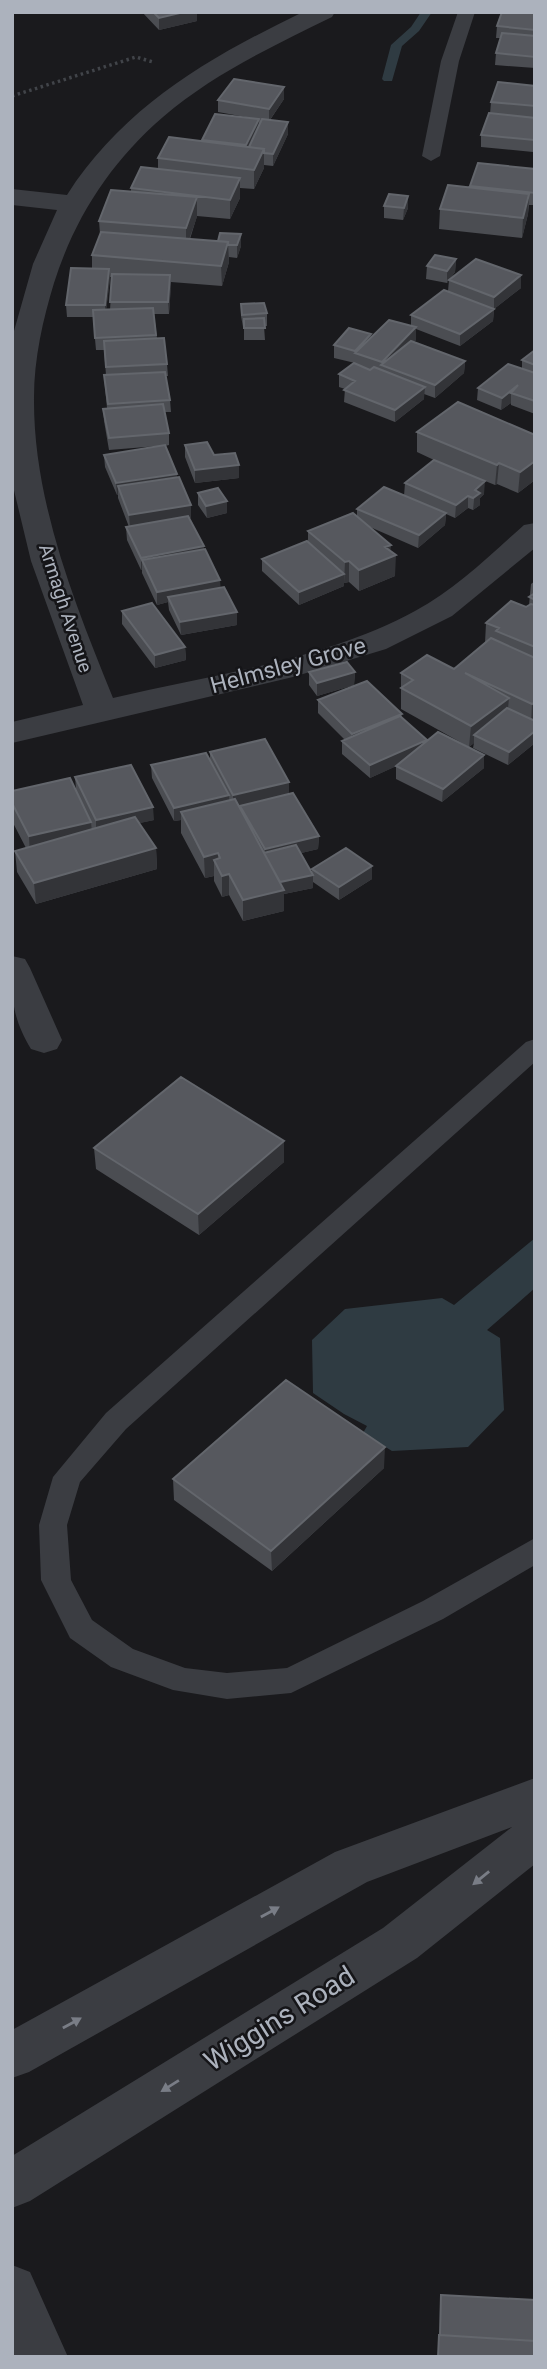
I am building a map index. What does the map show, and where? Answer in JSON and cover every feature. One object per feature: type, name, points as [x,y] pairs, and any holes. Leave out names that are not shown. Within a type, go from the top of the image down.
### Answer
[{"type":"street","name":"Armagh Avenue","points":[[102,711],[52,581],[27,475],[19,404],[25,347],[36,296],[51,247],[72,204],[112,152],[154,111],[200,77],[267,39],[323,12]]},
{"type":"street","points":[[12,197],[72,204]]},
{"type":"street","name":"Helmsley Grove","points":[[12,733],[321,660],[390,636],[429,617],[473,585],[535,532]]},
{"type":"street","points":[[12,968],[44,1040]]},
{"type":"street","points":[[12,2056],[351,1867],[535,1798]]},
{"type":"street","name":"Wiggins Road","points":[[12,2184],[400,1943],[535,1836]]},
{"type":"street","points":[[12,2290],[41,2357]]},
{"type":"lane","points":[[431,156],[450,61],[467,12]]},
{"type":"lane","points":[[535,1048],[116,1421],[67,1477],[53,1525],[56,1580],[81,1629],[122,1658],[184,1681],[227,1686],[278,1682],[321,1666],[433,1610],[535,1550]]},
{"type":"path","points":[[12,96],[136,57],[200,77]]},
{"type":"shaded area","points":[[535,1238],[535,1288],[487,1330],[500,1338],[504,1410],[468,1447],[392,1451],[363,1433],[367,1426],[313,1393],[312,1340],[345,1309],[442,1298],[454,1305]]},
{"type":"building","points":[[153,12],[184,12],[159,18]]},
{"type":"building","points":[[502,12],[535,12],[535,30],[497,26]]},
{"type":"building","points":[[502,33],[535,36],[535,57],[496,53]]},
{"type":"building","points":[[234,79],[284,87],[269,109],[218,100]]},
{"type":"building","points":[[498,82],[535,86],[535,106],[491,102]]},
{"type":"building","points":[[489,113],[535,118],[534,140],[481,135]]},
{"type":"building","points":[[215,114],[259,119],[246,145],[202,140]]},
{"type":"building","points":[[262,119],[288,122],[273,154],[264,153],[264,149],[249,147]]},
{"type":"building","points":[[169,137],[264,149],[254,170],[158,158]]},
{"type":"building","points":[[478,163],[535,169],[535,193],[470,186]]},
{"type":"building","points":[[141,167],[240,178],[230,200],[131,188]]},
{"type":"building","points":[[448,185],[529,194],[523,218],[440,209]]},
{"type":"building","points":[[111,190],[197,197],[186,228],[99,221]]},
{"type":"building","points":[[389,194],[408,196],[404,208],[384,206]]},
{"type":"building","points":[[101,232],[228,242],[221,266],[92,255]]},
{"type":"building","points":[[220,233],[241,234],[237,245],[228,245],[228,242],[218,241]]},
{"type":"building","points":[[435,255],[456,259],[447,271],[427,266]]},
{"type":"building","points":[[476,259],[521,275],[494,297],[449,280]]},
{"type":"building","points":[[71,268],[109,269],[105,305],[66,305]]},
{"type":"building","points":[[112,274],[170,275],[168,302],[110,302]]},
{"type":"building","points":[[444,290],[494,309],[460,334],[411,315]]},
{"type":"building","points":[[264,303],[267,313],[242,315],[241,304]]},
{"type":"building","points":[[153,308],[156,335],[95,338],[93,310]]},
{"type":"building","points":[[264,318],[265,328],[244,328],[244,319]]},
{"type":"building","points":[[389,320],[416,327],[382,362],[355,353]]},
{"type":"building","points":[[349,328],[371,334],[355,351],[334,345]]},
{"type":"building","points":[[164,338],[167,364],[106,367],[104,341]]},
{"type":"building","points":[[411,341],[465,361],[435,385],[381,365]]},
{"type":"building","points":[[535,350],[535,365],[522,360]]},
{"type":"building","points":[[354,363],[370,370],[374,367],[425,387],[395,410],[344,390],[355,381],[339,374]]},
{"type":"building","points":[[508,364],[535,373],[535,401],[511,393],[518,385],[502,398],[478,388]]},
{"type":"building","points":[[165,372],[170,400],[108,404],[104,375]]},
{"type":"building","points":[[458,402],[535,435],[535,461],[520,472],[417,432]]},
{"type":"building","points":[[163,404],[169,433],[109,438],[103,409]]},
{"type":"building","points":[[207,442],[214,455],[235,453],[239,465],[195,470],[185,445]]},
{"type":"building","points":[[165,445],[177,474],[116,483],[104,455]]},
{"type":"building","points":[[434,460],[485,481],[475,490],[480,493],[473,498],[468,496],[456,505],[405,483]]},
{"type":"building","points":[[179,477],[191,505],[129,515],[118,486]]},
{"type":"building","points":[[384,487],[446,513],[419,535],[357,509]]},
{"type":"building","points":[[218,488],[227,501],[206,506],[198,493]]},
{"type":"building","points":[[353,513],[391,545],[385,547],[396,555],[359,570],[349,561],[345,562],[308,531]]},
{"type":"building","points":[[188,516],[204,546],[141,558],[126,527]]},
{"type":"building","points":[[307,541],[344,574],[299,592],[262,559]]},
{"type":"building","points":[[205,549],[220,580],[157,592],[142,560]]},
{"type":"building","points":[[224,587],[237,612],[180,622],[168,597]]},
{"type":"building","points":[[511,601],[526,607],[535,605],[535,647],[496,631],[499,628],[486,623]]},
{"type":"building","points":[[152,603],[185,647],[155,655],[122,611]]},
{"type":"building","points":[[491,638],[535,658],[535,702],[532,704],[465,673],[509,698],[471,726],[401,688],[413,680],[401,673],[427,655],[454,669]]},
{"type":"building","points":[[347,662],[355,672],[317,683],[309,672]]},
{"type":"building","points":[[367,681],[402,714],[352,734],[318,700]]},
{"type":"building","points":[[507,708],[535,721],[535,731],[509,752],[474,735]]},
{"type":"building","points":[[400,716],[427,740],[370,765],[342,741]]},
{"type":"building","points":[[438,732],[484,755],[443,789],[396,766]]},
{"type":"building","points":[[265,739],[289,782],[233,795],[210,752]]},
{"type":"building","points":[[206,753],[229,795],[174,808],[151,765]]},
{"type":"building","points":[[131,765],[153,807],[96,820],[75,777]]},
{"type":"building","points":[[70,778],[91,822],[29,836],[12,803],[12,791]]},
{"type":"building","points":[[293,793],[319,836],[265,849],[240,806]]},
{"type":"building","points":[[235,799],[284,890],[243,900],[229,874],[222,876],[214,860],[220,858],[218,853],[204,857],[181,812]]},
{"type":"building","points":[[135,817],[156,848],[34,883],[15,851]]},
{"type":"building","points":[[296,845],[313,875],[280,882],[264,853]]},
{"type":"building","points":[[346,848],[372,866],[339,887],[312,869]]},
{"type":"building","points":[[181,1077],[284,1141],[198,1214],[94,1148]]},
{"type":"building","points":[[286,1380],[385,1447],[271,1551],[173,1479]]},
{"type":"building","points":[[441,2295],[535,2300],[535,2341],[440,2335]]},
{"type":"building","points":[[439,2335],[535,2341],[535,2357],[438,2357]]},
{"type":"waterway","points":[[388,79],[397,45],[415,29],[427,12]]}]
